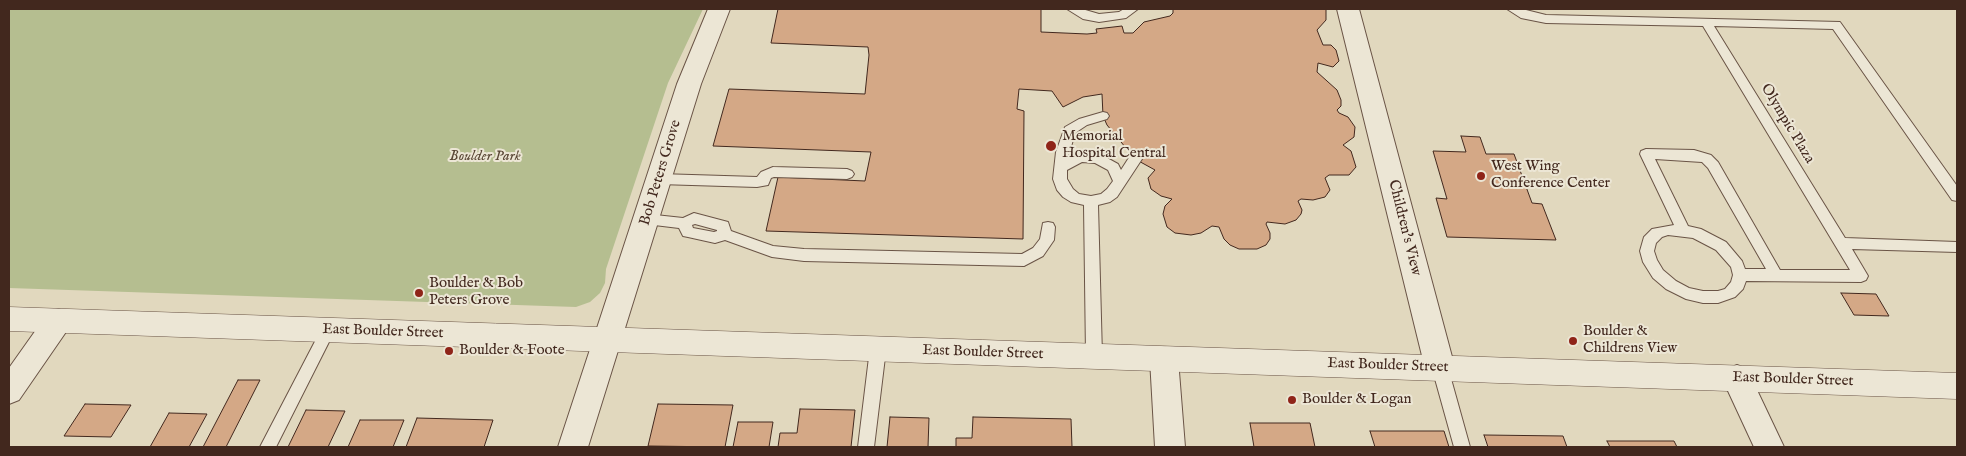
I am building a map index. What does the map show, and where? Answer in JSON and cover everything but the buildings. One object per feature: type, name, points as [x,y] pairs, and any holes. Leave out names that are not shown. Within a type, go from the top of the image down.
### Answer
[{"type":"street","name":"Bob Peters Grove","points":[[573,447],[689,84],[719,9]]},
{"type":"street","name":"Children's View","points":[[1348,9],[1440,368]]},
{"type":"street","name":"East Boulder Street","points":[[9,319],[1957,386]]},
{"type":"street","points":[[9,391],[58,321]]},
{"type":"street","points":[[1164,359],[1170,447]]},
{"type":"street","points":[[1737,378],[1769,447]]},
{"type":"lane","points":[[1073,9],[1087,16],[1099,18],[1122,15],[1132,9]]},
{"type":"lane","points":[[1513,9],[1525,15],[1546,19],[1836,25],[1957,196]]},
{"type":"lane","name":"Olympic Plaza","points":[[1706,22],[1861,276]]},
{"type":"lane","points":[[1103,116],[1083,122],[1070,130],[1062,152],[1060,179],[1062,186],[1076,198],[1091,200],[1105,198],[1117,187],[1119,180],[1134,158]]},
{"type":"lane","points":[[1683,230],[1646,154],[1694,155],[1706,158],[1713,165],[1776,275]]},
{"type":"lane","points":[[1061,167],[1080,157],[1098,158],[1114,167],[1119,180]]},
{"type":"lane","points":[[659,180],[757,182],[763,181],[766,175],[773,172],[847,174]]},
{"type":"lane","points":[[1091,200],[1094,356]]},
{"type":"lane","points":[[646,219],[684,223],[688,232],[715,238],[725,234],[772,251],[804,255],[1024,260],[1038,252],[1047,240],[1048,227]]},
{"type":"lane","points":[[1668,230],[1683,230],[1696,233],[1721,246],[1737,265],[1740,274],[1738,285],[1730,293],[1718,297],[1703,297],[1671,285],[1658,274],[1650,262],[1647,251],[1649,241],[1657,233],[1668,230]]},
{"type":"lane","points":[[1840,243],[1957,247]]},
{"type":"lane","points":[[1740,274],[1861,276]]},
{"type":"lane","points":[[268,447],[328,330]]},
{"type":"lane","points":[[866,447],[878,349]]},
{"type":"lane","name":"Children's View","points":[[1440,368],[1462,447]]},
{"type":"green space","name":"Boulder Park","points":[[9,9],[703,9],[668,83],[606,269],[605,283],[600,293],[590,302],[576,307],[9,288]]},
{"type":"place","name":"Memorial Hospital Central","points":[[1051,146]]},
{"type":"place","name":"West Wing Conference Center","points":[[1481,176]]},
{"type":"place","name":"Boulder & Bob Peters Grove","points":[[419,293]]},
{"type":"place","name":"Boulder & Childrens View","points":[[1573,341]]},
{"type":"place","name":"Boulder & Foote","points":[[449,351]]},
{"type":"place","name":"Boulder & Logan","points":[[1292,400]]}]
